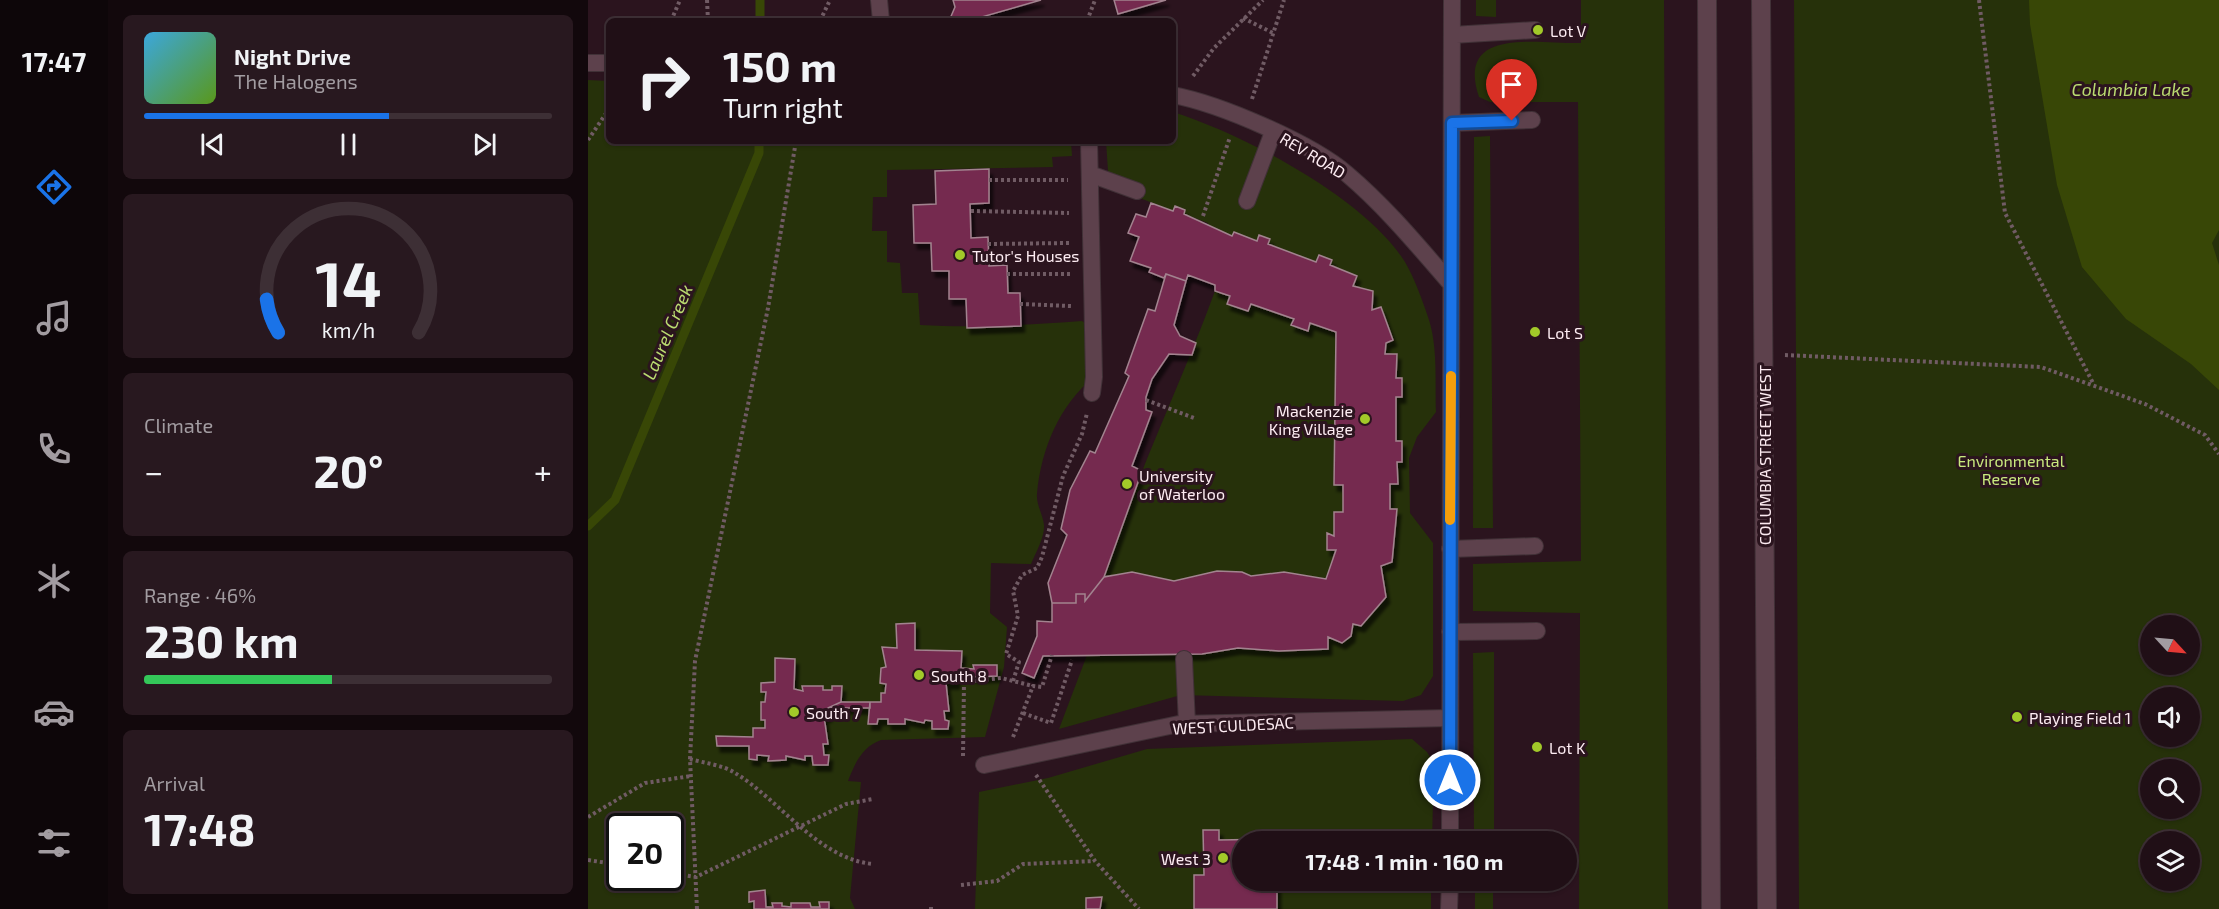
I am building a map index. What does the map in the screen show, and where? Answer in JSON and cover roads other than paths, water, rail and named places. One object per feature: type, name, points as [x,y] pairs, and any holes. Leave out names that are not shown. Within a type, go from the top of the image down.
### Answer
[{"type":"main road","points":[[1707,0],[1711,909]]},
{"type":"main road","name":"COLUMBIA STREET WEST","points":[[1761,0],[1767,909]]},
{"type":"lane","points":[[879,0],[881,18]]},
{"type":"lane","points":[[1450,831],[1452,0]]},
{"type":"lane","points":[[1452,35],[1535,30]]},
{"type":"lane","points":[[588,63],[606,63]]},
{"type":"lane","name":"REV ROAD","points":[[1176,96],[1242,117],[1345,172],[1380,204],[1451,284]]},
{"type":"lane","points":[[1452,123],[1532,120]]},
{"type":"lane","points":[[1247,201],[1273,132]]},
{"type":"lane","points":[[1089,144],[1094,377],[1092,393]]},
{"type":"lane","points":[[1090,177],[1137,191]]},
{"type":"lane","points":[[1450,549],[1535,546]]},
{"type":"lane","points":[[1450,632],[1537,631]]},
{"type":"lane","points":[[1184,659],[1187,724]]},
{"type":"lane","name":"WEST CULDESAC","points":[[984,765],[1187,724],[1450,718]]},
{"type":"lane","points":[[1449,909],[1450,891]]},
{"type":"water","name":"Columbia Lake","points":[[2029,0],[2219,0],[2219,230],[2212,243],[2219,265],[2219,390],[2191,364],[2126,319],[2082,267],[2057,185],[2030,24]]},
{"type":"waterway","name":"Laurel Creek","points":[[760,0],[760,18]]},
{"type":"waterway","name":"Laurel Creek","points":[[588,526],[615,500],[759,153],[759,144]]},
{"type":"place","name":"Lot V","points":[[1538,30]]},
{"type":"place","name":"Tutor's Houses","points":[[960,255]]},
{"type":"place","name":"Lot S","points":[[1535,332]]},
{"type":"place","name":"Mackenzie King Village","points":[[1365,419]]},
{"type":"place","name":"University of Waterloo","points":[[1127,484]]},
{"type":"place","name":"South 8","points":[[919,675]]},
{"type":"place","name":"South 7","points":[[794,712]]},
{"type":"place","name":"Playing Field 1","points":[[2017,717]]},
{"type":"place","name":"Lot K","points":[[1537,747]]},
{"type":"place","name":"West 3","points":[[1223,858]]},
{"type":"park label","name":"Environmental Reserve","points":[[2011,469]]}]
